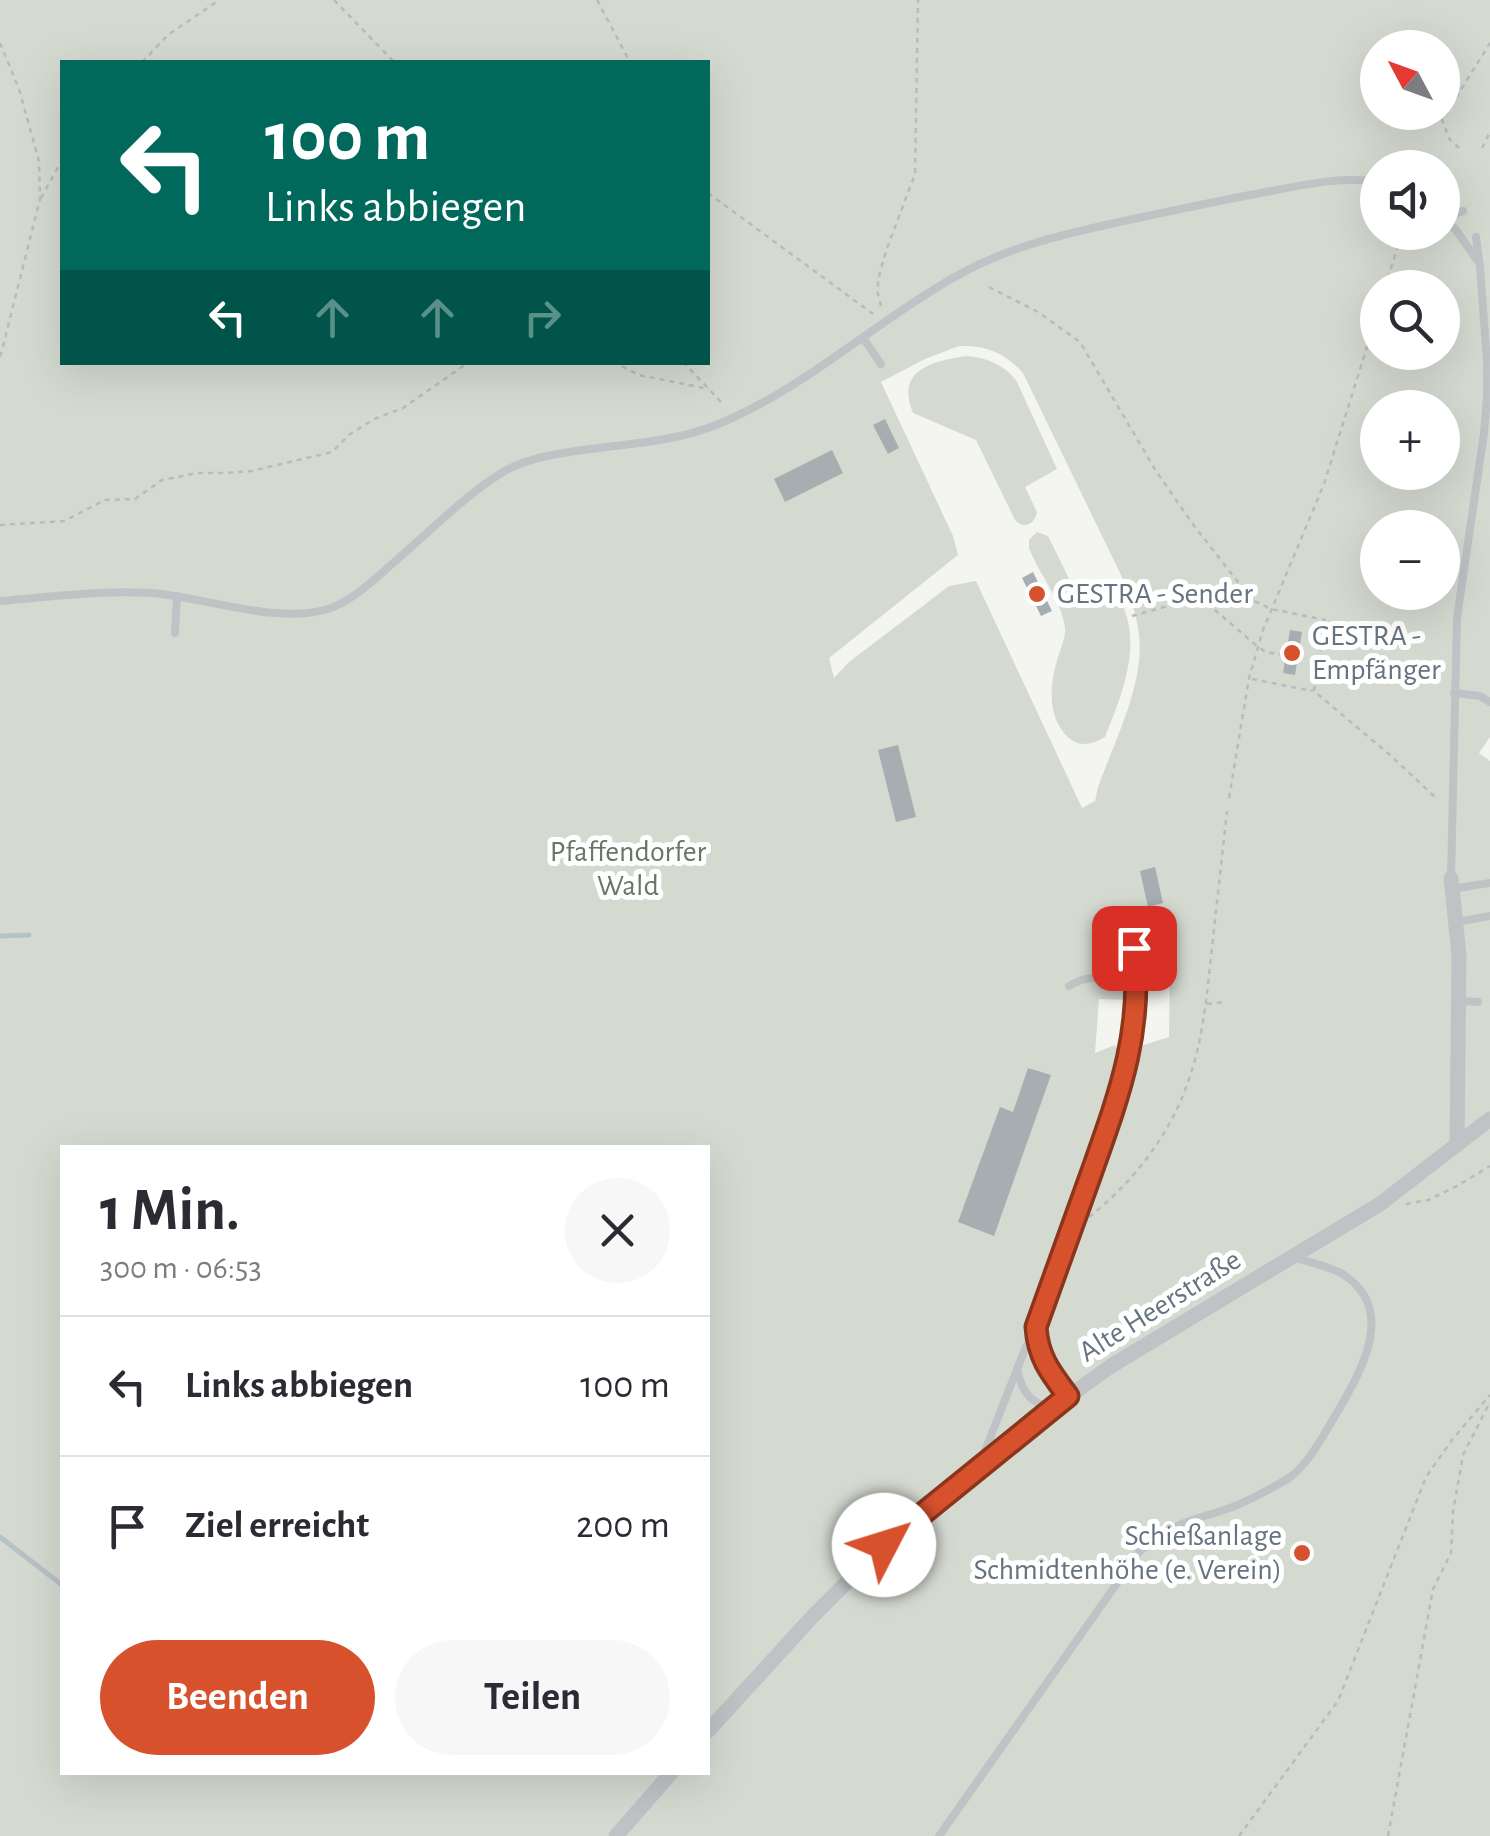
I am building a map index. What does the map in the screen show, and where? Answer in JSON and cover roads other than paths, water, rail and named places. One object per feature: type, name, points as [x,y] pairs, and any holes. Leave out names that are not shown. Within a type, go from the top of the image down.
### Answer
[{"type":"street","points":[[1451,884],[1457,922],[1457,1145]]},
{"type":"street","name":"Alte Heerstraße","points":[[710,1729],[860,1568],[1068,1396],[1380,1204],[1490,1119]]},
{"type":"street","points":[[616,1836],[669,1775]]},
{"type":"lane","points":[[0,602],[132,593],[178,596],[250,611],[331,608],[371,583],[505,470],[542,456],[687,436],[736,417],[797,384],[952,278],[1004,252],[1212,202],[1318,183],[1360,181]]},
{"type":"lane","points":[[1460,236],[1480,267]]},
{"type":"lane","points":[[1476,238],[1487,361],[1486,398],[1460,584],[1451,884],[1490,883]]},
{"type":"lane","points":[[863,338],[881,364]]},
{"type":"lane","points":[[175,633],[178,596]]},
{"type":"lane","points":[[1454,694],[1480,696],[1490,702]]},
{"type":"lane","points":[[1457,922],[1490,916]]},
{"type":"lane","points":[[978,1468],[1036,1327],[1116,1102],[1131,1049],[1136,1006],[1134,948]]},
{"type":"lane","points":[[1069,986],[1136,969]]},
{"type":"lane","points":[[1458,1000],[1478,1002]]},
{"type":"lane","points":[[938,1836],[1139,1552],[1178,1526],[1241,1504],[1292,1476],[1329,1425],[1368,1353],[1370,1307],[1344,1274],[1294,1257]]},
{"type":"lane","points":[[1036,1327],[1038,1349],[1068,1396]]},
{"type":"lane","points":[[1017,1369],[1021,1386],[1030,1398],[1041,1406],[1054,1408]]},
{"type":"waterway","points":[[0,936],[29,935]]},
{"type":"waterway","points":[[0,1537],[60,1583]]},
{"type":"place","name":"GESTRA - Sender","points":[[1037,594]]},
{"type":"place","name":"GESTRA - Empfänger","points":[[1292,653]]},
{"type":"place","name":"Schießanlage Schmidtenhöhe (e. Verein)","points":[[1302,1553]]},
{"type":"park label","name":"Pfaffendorfer Wald","points":[[628,869]]}]
